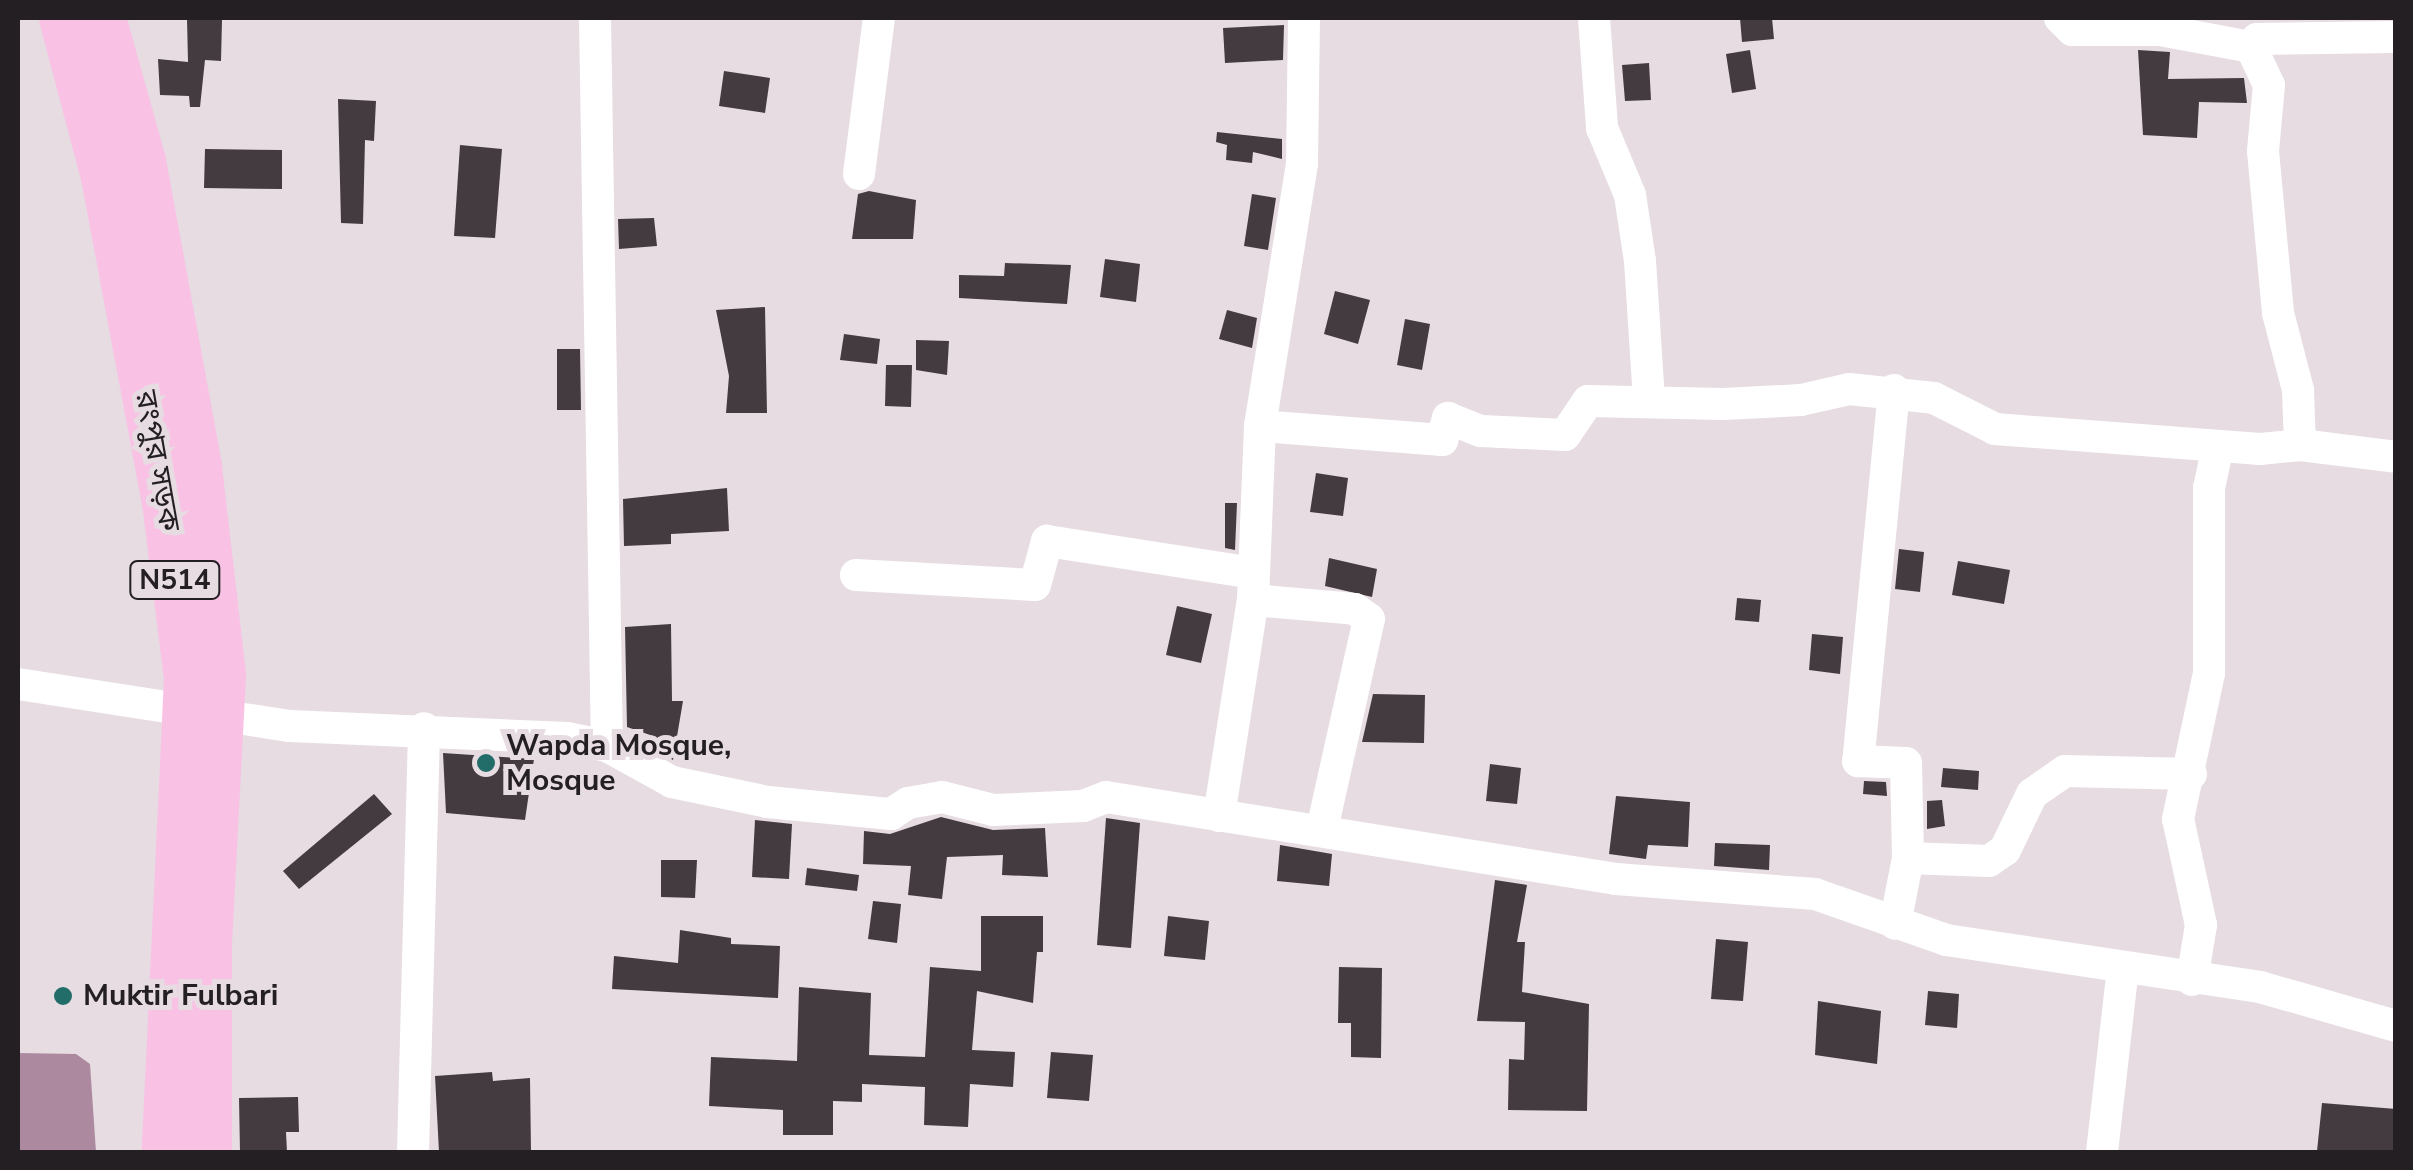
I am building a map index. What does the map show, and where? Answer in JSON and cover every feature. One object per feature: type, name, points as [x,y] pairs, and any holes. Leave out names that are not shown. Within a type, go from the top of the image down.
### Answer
[{"type":"highway","name":"রংপুর সড়ক","points":[[63,18],[105,177],[166,502],[188,678],[204,715],[166,1152]]},
{"type":"highway","name":"রংপুর সড়ক","points":[[102,18],[142,161],[198,467],[208,946],[208,1152]]},
{"type":"street","points":[[595,18],[607,746]]},
{"type":"street","points":[[859,174],[880,18]]},
{"type":"street","points":[[1219,816],[1254,586],[1260,426],[1302,163],[1304,18]]},
{"type":"street","points":[[1594,18],[1602,128],[1630,195],[1640,261],[1648,401]]},
{"type":"street","points":[[2060,18],[2072,30],[2160,30],[2251,47]]},
{"type":"street","points":[[2251,47],[2257,39],[2396,37]]},
{"type":"street","points":[[2251,47],[2269,85],[2264,151],[2278,314],[2298,390],[2300,445]]},
{"type":"street","points":[[1260,426],[1442,440],[1448,418],[1481,431],[1565,434],[1580,403],[1723,404],[1894,390],[1934,398],[1995,429],[2218,446],[2300,445],[2396,457]]},
{"type":"street","points":[[1894,390],[1858,761],[1906,763],[1908,858],[1895,924]]},
{"type":"street","points":[[2192,980],[2201,925],[2178,819],[2191,774],[2209,673],[2208,488],[2218,446]]},
{"type":"street","points":[[856,575],[1035,584],[1047,541],[1355,609],[1369,619],[1322,830]]},
{"type":"street","points":[[18,684],[112,694],[204,715],[345,730],[424,728],[607,746],[672,782],[768,802],[891,814],[908,803],[942,797],[993,810],[1083,806],[1106,798],[1626,880],[1815,894],[1895,924],[1986,948],[2260,987],[2396,1026]]},
{"type":"street","points":[[413,1152],[424,728]]},
{"type":"street","points":[[1908,858],[1989,861],[2005,850],[2032,794],[2065,771],[2191,774]]},
{"type":"street","points":[[2102,1152],[2123,968]]},
{"type":"shaded area","points":[[18,1053],[76,1054],[90,1064],[96,1152],[18,1152]]},
{"type":"building","points":[[1740,18],[1772,18],[1774,39],[1742,42]]},
{"type":"building","points":[[187,19],[222,20],[221,61],[205,60],[200,107],[190,107],[189,96],[160,95],[158,59],[188,62]]},
{"type":"building","points":[[1284,25],[1283,60],[1225,63],[1223,28]]},
{"type":"building","points":[[1750,50],[1756,89],[1732,93],[1726,54]]},
{"type":"building","points":[[2138,50],[2170,52],[2168,79],[2244,78],[2247,103],[2199,102],[2197,138],[2143,135]]},
{"type":"building","points":[[1649,63],[1651,100],[1625,101],[1622,65]]},
{"type":"building","points":[[724,71],[770,78],[765,113],[719,106]]},
{"type":"building","points":[[338,99],[376,101],[374,141],[365,140],[363,224],[341,223]]},
{"type":"building","points":[[1217,132],[1282,139],[1282,159],[1253,152],[1252,163],[1226,160],[1227,145],[1216,142]]},
{"type":"building","points":[[460,145],[502,149],[495,238],[454,236]]},
{"type":"building","points":[[205,149],[282,150],[282,189],[204,188]]},
{"type":"building","points":[[869,191],[916,200],[913,239],[852,239],[858,194]]},
{"type":"building","points":[[1252,194],[1276,198],[1268,250],[1244,246]]},
{"type":"building","points":[[654,218],[657,246],[619,249],[618,219]]},
{"type":"building","points":[[1105,259],[1140,264],[1136,302],[1100,297]]},
{"type":"building","points":[[1005,263],[1071,265],[1067,304],[959,298],[959,275],[1004,276]]},
{"type":"building","points":[[1335,291],[1370,300],[1358,344],[1324,334]]},
{"type":"building","points":[[765,307],[767,413],[726,413],[729,376],[716,310]]},
{"type":"building","points":[[1227,310],[1257,318],[1252,348],[1219,339]]},
{"type":"building","points":[[1405,319],[1430,324],[1422,370],[1397,365]]},
{"type":"building","points":[[844,334],[880,339],[877,364],[840,360]]},
{"type":"building","points":[[916,340],[949,341],[947,375],[916,370]]},
{"type":"building","points":[[557,349],[580,349],[581,410],[557,410]]},
{"type":"building","points":[[886,365],[912,365],[911,407],[885,406]]},
{"type":"building","points":[[1316,473],[1348,478],[1343,516],[1310,512]]},
{"type":"building","points":[[727,488],[729,531],[671,534],[671,544],[624,546],[623,499]]},
{"type":"building","points":[[1225,503],[1237,503],[1235,550],[1225,548]]},
{"type":"building","points":[[1899,549],[1924,552],[1920,592],[1895,589]]},
{"type":"building","points":[[1329,558],[1377,569],[1372,597],[1325,586]]},
{"type":"building","points":[[1958,561],[2010,570],[2004,604],[1952,595]]},
{"type":"building","points":[[1737,598],[1761,600],[1759,622],[1735,620]]},
{"type":"building","points":[[1177,606],[1212,614],[1201,663],[1166,655]]},
{"type":"building","points":[[671,624],[672,701],[683,701],[673,760],[654,749],[656,737],[627,727],[625,627]]},
{"type":"building","points":[[1812,634],[1843,637],[1840,674],[1809,670]]},
{"type":"building","points":[[1373,694],[1425,695],[1424,743],[1362,742]]},
{"type":"building","points":[[443,753],[534,759],[525,820],[446,813]]},
{"type":"building","points":[[1490,764],[1521,768],[1517,804],[1486,801]]},
{"type":"building","points":[[1943,768],[1979,771],[1978,790],[1941,787]]},
{"type":"building","points":[[1864,781],[1886,782],[1887,796],[1863,794]]},
{"type":"building","points":[[374,794],[392,814],[299,889],[283,871]]},
{"type":"building","points":[[1616,796],[1690,802],[1688,847],[1648,845],[1646,859],[1609,854]]},
{"type":"building","points":[[1942,800],[1945,826],[1927,829],[1927,801]]},
{"type":"building","points":[[941,817],[993,830],[1045,828],[1048,877],[1002,875],[1003,855],[947,857],[942,899],[908,895],[911,866],[863,864],[864,831],[890,834]]},
{"type":"building","points":[[1106,818],[1140,823],[1131,948],[1097,945]]},
{"type":"building","points":[[755,820],[792,824],[789,879],[752,877]]},
{"type":"building","points":[[1715,843],[1770,845],[1769,870],[1714,866]]},
{"type":"building","points":[[1280,845],[1332,854],[1329,886],[1277,881]]},
{"type":"building","points":[[661,860],[697,860],[695,898],[661,897]]},
{"type":"building","points":[[807,868],[859,875],[857,891],[805,885]]},
{"type":"building","points":[[1495,880],[1527,885],[1517,942],[1525,942],[1522,992],[1589,1004],[1587,1111],[1508,1110],[1509,1059],[1524,1060],[1525,1022],[1477,1021]]},
{"type":"building","points":[[873,901],[901,904],[897,943],[868,939]]},
{"type":"building","points":[[981,916],[1043,916],[1043,952],[1037,952],[1033,1003],[977,991],[972,1050],[1015,1052],[1013,1087],[970,1084],[968,1127],[924,1125],[925,1087],[862,1084],[862,1102],[833,1101],[833,1135],[783,1135],[783,1110],[709,1106],[711,1057],[797,1061],[799,987],[871,993],[869,1055],[925,1057],[930,967],[981,971]]},
{"type":"building","points":[[1168,916],[1209,921],[1205,960],[1164,956]]},
{"type":"building","points":[[680,930],[731,938],[731,944],[780,946],[778,998],[612,989],[614,956],[678,963]]},
{"type":"building","points":[[1716,939],[1748,942],[1743,1001],[1711,999]]},
{"type":"building","points":[[1339,967],[1382,968],[1381,1058],[1351,1057],[1351,1023],[1338,1023]]},
{"type":"building","points":[[1928,991],[1959,994],[1957,1028],[1925,1025]]},
{"type":"building","points":[[1818,1001],[1881,1011],[1877,1064],[1815,1055]]},
{"type":"building","points":[[1051,1052],[1093,1055],[1089,1101],[1047,1098]]},
{"type":"building","points":[[492,1072],[493,1081],[530,1078],[531,1152],[439,1152],[435,1076]]},
{"type":"building","points":[[298,1097],[299,1132],[286,1132],[287,1152],[240,1152],[239,1098]]},
{"type":"building","points":[[2322,1103],[2396,1109],[2396,1152],[2317,1151]]},
{"type":"place","name":"Wapda Mosque, Mosque","points":[[486,763]]},
{"type":"place","name":"Muktir Fulbari","points":[[63,996]]}]
